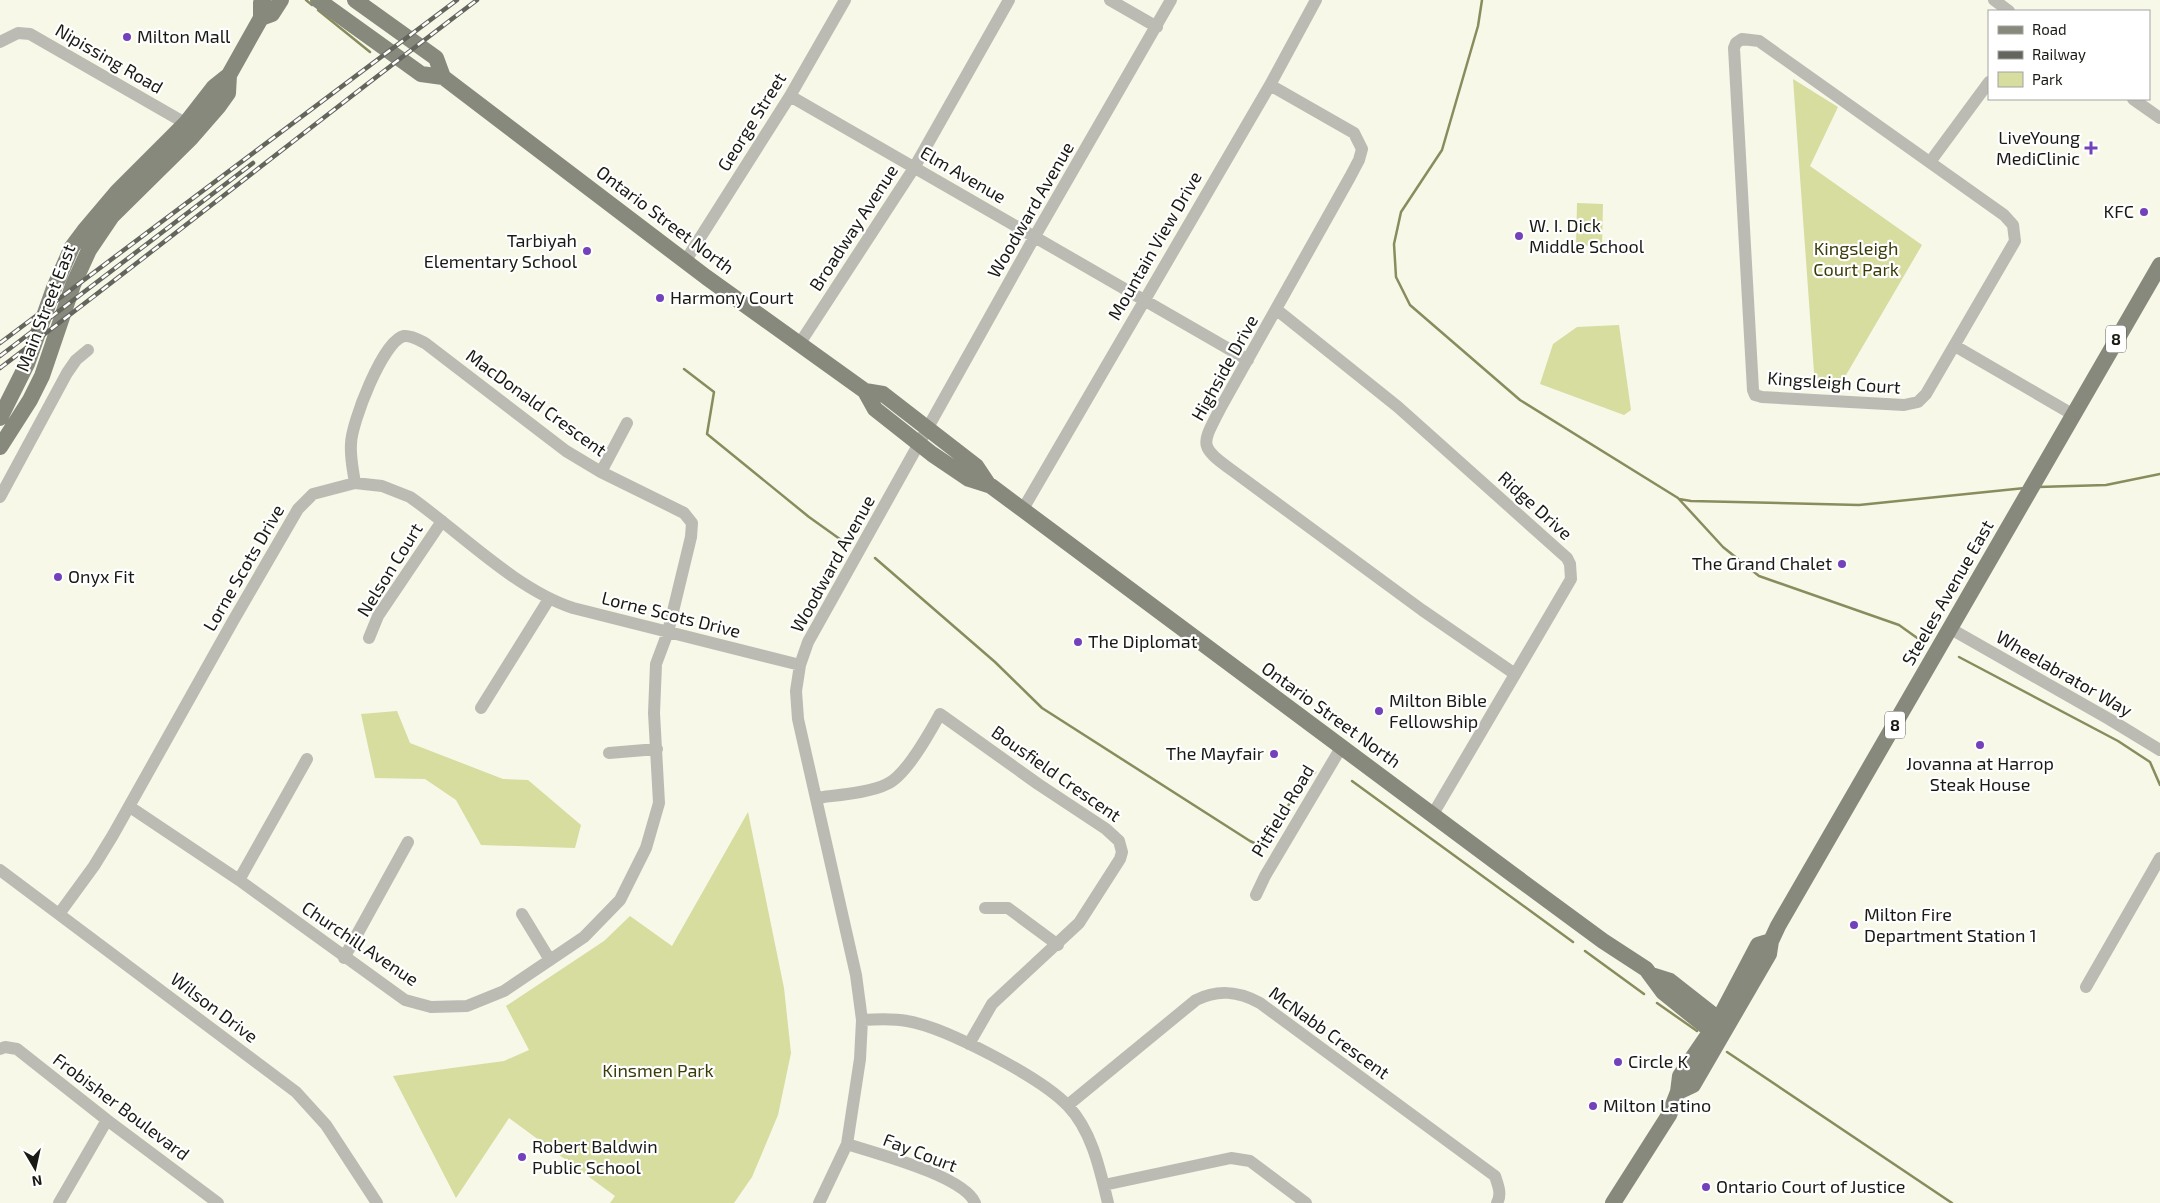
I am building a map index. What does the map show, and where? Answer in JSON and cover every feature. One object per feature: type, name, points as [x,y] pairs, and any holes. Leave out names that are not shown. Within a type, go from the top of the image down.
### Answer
[{"type":"main road","name":"Main Street East","points":[[0,447],[30,400],[42,376],[73,285],[89,250],[112,216],[192,127],[214,87],[229,75],[261,18],[263,0]]},
{"type":"main road","name":"Main Street East","points":[[261,18],[272,14],[281,0]]},
{"type":"main road","name":"Ontario Street North","points":[[318,0],[421,74],[443,76]]},
{"type":"main road","name":"Ontario Street North","points":[[355,0],[436,58],[443,76],[686,260],[866,391],[883,394],[976,466],[988,484],[1512,874],[1603,941],[1646,969],[1663,992],[1719,1029]]},
{"type":"main road","name":"Main Street East","points":[[0,418],[28,364],[54,288],[72,248],[84,230],[117,192],[192,127]]},
{"type":"main road","name":"Steeles Avenue East","points":[[1613,1203],[1669,1115],[1678,1092],[1680,1076],[1719,1029],[1758,945],[1771,941],[2038,477],[2072,414],[2160,265]]},
{"type":"main road","name":"Ontario Street North","points":[[866,391],[875,408],[919,444],[969,479],[988,484]]},
{"type":"street","name":"George Street","points":[[686,260],[790,96],[845,0]]},
{"type":"street","name":"Broadway Avenue","points":[[800,343],[914,168],[1009,0]]},
{"type":"street","points":[[1110,0],[1157,27]]},
{"type":"street","name":"Woodward Avenue","points":[[819,1203],[846,1144],[860,1059],[862,1020],[856,975],[798,719],[796,691],[800,666],[808,642],[1035,236],[1171,0]]},
{"type":"street","name":"Mountain View Drive","points":[[1023,509],[1270,85],[1316,0]]},
{"type":"street","points":[[1994,0],[2008,10]]},
{"type":"street","name":"Nipissing Road","points":[[0,42],[18,33],[30,34],[192,127]]},
{"type":"street","name":"Kingsleigh Court","points":[[1742,39],[1759,41],[1930,162],[2004,215],[2015,230],[2015,241],[1926,394],[1918,402],[1910,405],[1762,397],[1756,394],[1753,390],[1734,48],[1736,43],[1742,39]]},
{"type":"street","points":[[1930,162],[1988,83]]},
{"type":"street","name":"Highside Drive","points":[[1270,85],[1354,133],[1362,149],[1350,177],[1207,435],[1205,443],[1207,450],[1233,472],[1422,610],[1515,674]]},
{"type":"street","name":"Elm Avenue","points":[[790,96],[1248,360]]},
{"type":"street","points":[[2134,100],[2160,118]]},
{"type":"street","name":"Ridge Drive","points":[[1277,310],[1398,407],[1567,558],[1570,564],[1571,579],[1433,814]]},
{"type":"street","name":"MacDonald Crescent","points":[[355,483],[350,444],[355,418],[366,391],[392,343],[403,336],[413,337],[425,344],[566,451],[601,472],[684,513],[692,523],[691,537],[668,632]]},
{"type":"street","points":[[1955,346],[2072,414]]},
{"type":"street","points":[[0,497],[67,373],[76,360],[88,350]]},
{"type":"street","points":[[601,472],[627,423]]},
{"type":"street","name":"Lorne Scots Drive","points":[[59,914],[94,866],[130,807],[228,629],[298,509],[313,494],[355,483],[370,483],[402,493],[416,500],[522,582],[549,599],[800,666]]},
{"type":"street","name":"Nelson Court","points":[[369,638],[378,616],[442,521]]},
{"type":"street","points":[[481,708],[549,599]]},
{"type":"street","name":"Wheelabrator Way","points":[[1950,629],[2109,719],[2158,744]]},
{"type":"street","name":"Churchill Avenue","points":[[130,807],[239,880],[344,958],[405,1000],[432,1007],[467,1006],[504,992],[584,937],[620,900],[646,848],[659,803],[654,713],[656,664],[668,632]]},
{"type":"street","name":"Bousfield Crescent","points":[[816,798],[889,784],[901,773],[926,740],[940,714],[1038,784],[1106,829],[1119,841],[1122,852],[1115,868],[1079,923],[1058,945],[992,1004],[969,1044]]},
{"type":"street","name":"Pitfield Road","points":[[1256,895],[1265,876],[1342,746]]},
{"type":"street","points":[[609,753],[657,749]]},
{"type":"street","points":[[239,880],[307,759]]},
{"type":"street","points":[[344,958],[408,842]]},
{"type":"street","points":[[2086,987],[2160,858]]},
{"type":"street","name":"Wilson Drive","points":[[0,870],[296,1092],[326,1124],[377,1203]]},
{"type":"street","points":[[985,908],[1008,908],[1058,945]]},
{"type":"street","points":[[522,914],[550,960]]},
{"type":"street","name":"McNabb Crescent","points":[[1068,1106],[1196,1000],[1213,993],[1236,993],[1260,1003],[1495,1176],[1499,1187],[1499,1200],[1497,1203]]},
{"type":"street","points":[[862,1020],[908,1021],[969,1044],[1047,1088],[1068,1106],[1078,1119],[1097,1157],[1108,1203]]},
{"type":"street","name":"Frobisher Boulevard","points":[[0,1049],[5,1047],[17,1049],[214,1202]]},
{"type":"street","points":[[59,1203],[107,1120]]},
{"type":"street","name":"Fay Court","points":[[846,1144],[937,1175],[965,1190],[975,1203]]},
{"type":"street","points":[[1104,1184],[1231,1158],[1250,1161],[1306,1203]]},
{"type":"green space","name":"Kingsleigh Court Park","points":[[1793,79],[1838,107],[1810,166],[1922,245],[1839,387],[1815,386]]},
{"type":"green space","points":[[1577,203],[1603,204],[1602,246],[1576,245]]},
{"type":"green space","points":[[1619,325],[1631,410],[1624,415],[1540,384],[1553,344],[1577,327]]},
{"type":"green space","points":[[397,711],[410,743],[503,779],[528,780],[581,825],[575,848],[481,845],[456,800],[425,779],[375,778],[361,714]]},
{"type":"green space","name":"Kinsmen Park","points":[[748,812],[784,988],[791,1053],[778,1115],[752,1177],[734,1203],[610,1203],[615,1196],[509,1118],[456,1198],[393,1076],[504,1061],[529,1050],[506,1006],[604,941],[630,916],[672,946]]},
{"type":"waterway","points":[[306,0],[312,5]]},
{"type":"waterway","points":[[1482,0],[1478,26],[1442,150],[1401,212],[1394,244],[1396,277],[1410,305],[1520,400],[1678,498],[1723,547],[1759,576],[1899,625],[1920,640]]},
{"type":"waterway","points":[[318,10],[370,52]]},
{"type":"waterway","points":[[684,369],[714,392],[707,434],[809,517],[844,542]]},
{"type":"waterway","points":[[2038,487],[2106,485],[2160,474]]},
{"type":"waterway","points":[[1679,499],[1691,501],[1859,505],[2025,488]]},
{"type":"waterway","points":[[875,558],[995,662],[1042,708],[1250,841],[1263,847],[1302,783],[1315,772]]},
{"type":"waterway","points":[[1959,657],[2118,741],[2150,762],[2160,785]]},
{"type":"waterway","points":[[1352,781],[1573,942]]},
{"type":"waterway","points":[[1585,951],[1644,994]]},
{"type":"waterway","points":[[1657,1003],[1697,1031]]},
{"type":"waterway","points":[[1727,1052],[1952,1203]]},
{"type":"railway","points":[[0,343],[457,0]]},
{"type":"railway","points":[[0,368],[477,0]]},
{"type":"railway","points":[[0,356],[253,163]]},
{"type":"place","name":"Milton Mall","points":[[127,37]]},
{"type":"place","name":"LiveYoung MediClinic","points":[[2091,148]]},
{"type":"place","name":"KFC","points":[[2144,212]]},
{"type":"place","name":"W. I. Dick Middle School","points":[[1519,236]]},
{"type":"place","name":"Tarbiyah Elementary School","points":[[587,251]]},
{"type":"place","name":"Harmony Court","points":[[660,298]]},
{"type":"place","name":"The Grand Chalet","points":[[1842,564]]},
{"type":"place","name":"Onyx Fit","points":[[58,577]]},
{"type":"place","name":"The Diplomat","points":[[1078,642]]},
{"type":"place","name":"Milton Bible Fellowship","points":[[1379,711]]},
{"type":"place","name":"Jovanna at Harrop Steak House","points":[[1980,745]]},
{"type":"place","name":"The Mayfair","points":[[1274,754]]},
{"type":"place","name":"Milton Fire Department Station 1","points":[[1854,925]]},
{"type":"place","name":"Circle K","points":[[1618,1062]]},
{"type":"place","name":"Milton Latino","points":[[1593,1106]]},
{"type":"place","name":"Robert Baldwin Public School","points":[[522,1157]]},
{"type":"place","name":"Ontario Court of Justice","points":[[1706,1187]]}]
